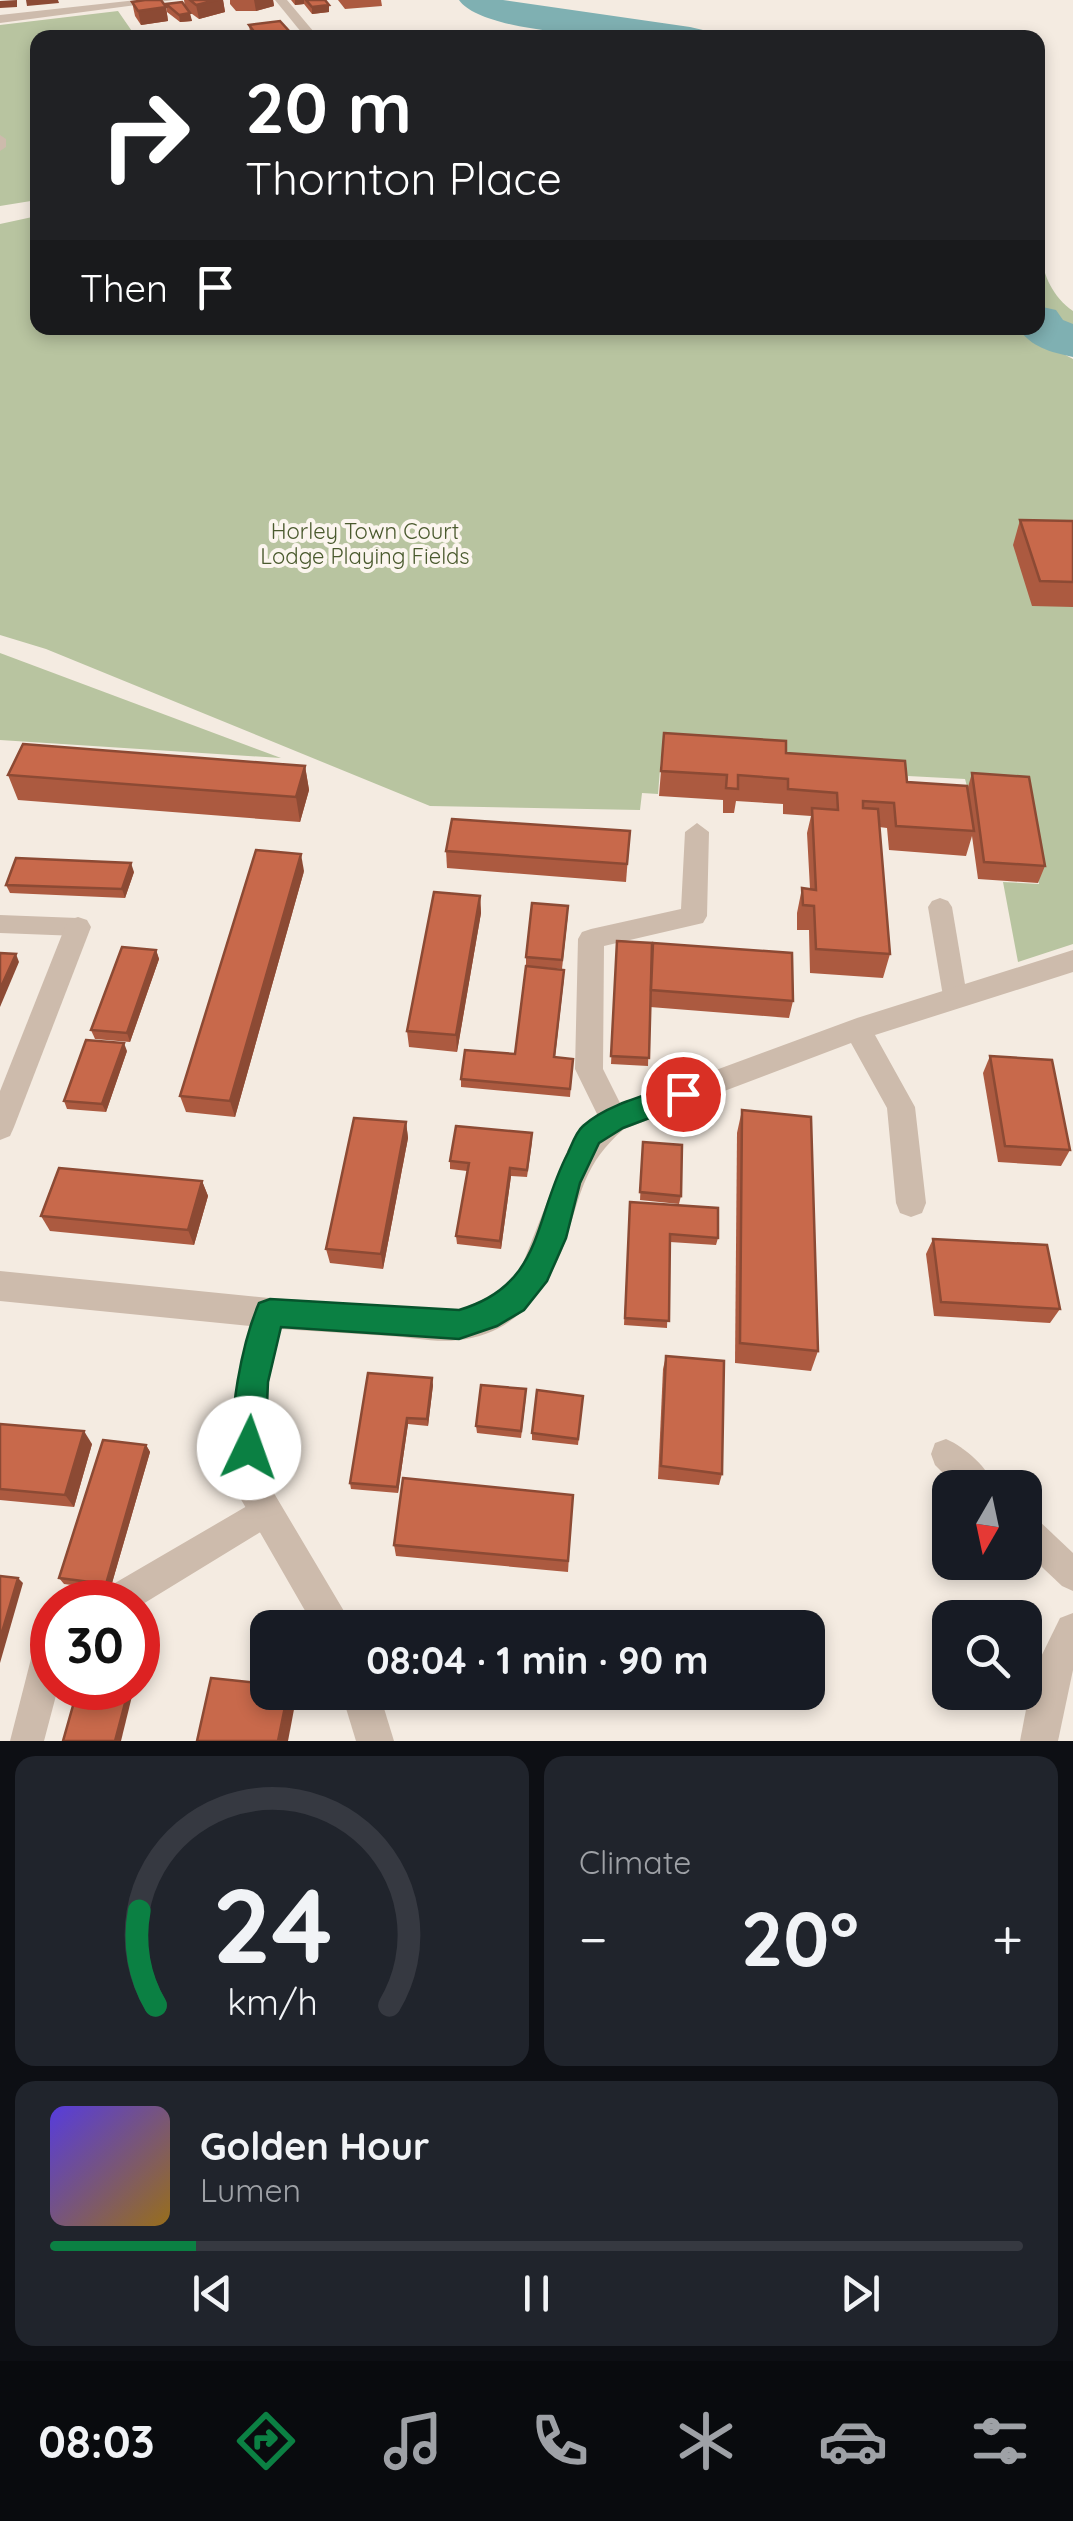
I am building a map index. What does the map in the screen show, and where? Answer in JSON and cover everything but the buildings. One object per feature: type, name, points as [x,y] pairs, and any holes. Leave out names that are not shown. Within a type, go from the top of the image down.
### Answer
[{"type":"street","points":[[0,19],[168,0]]},
{"type":"street","points":[[281,0],[306,30]]},
{"type":"street","points":[[614,1120],[589,1069],[591,939],[694,916],[698,832]]},
{"type":"street","points":[[0,1126],[78,928]]},
{"type":"street","points":[[0,1286],[270,1313],[459,1324],[487,1316],[514,1300],[537,1271],[552,1238],[567,1182],[590,1135],[614,1120],[954,996],[1071,965]]},
{"type":"street","points":[[857,1029],[901,1107],[912,1203]]},
{"type":"street","points":[[270,1313],[253,1382],[248,1482],[325,1610]]},
{"type":"street","points":[[1039,1741],[1052,1672],[1073,1631]]},
{"type":"street","points":[[366,1710],[375,1741]]},
{"type":"lane","points":[[0,139],[0,147]]},
{"type":"lane","points":[[940,907],[954,996]]},
{"type":"lane","points":[[0,924],[78,928]]},
{"type":"lane","points":[[946,1454],[963,1470]]},
{"type":"lane","points":[[152,1580],[266,1511]]},
{"type":"lane","points":[[1042,1545],[1073,1574]]},
{"type":"lane","points":[[28,1741],[36,1710]]},
{"type":"green space","points":[[118,11],[131,30],[30,30],[30,201],[0,206],[0,25]]},
{"type":"green space","name":"Horley Town Court Lodge Playing Fields","points":[[30,218],[30,335],[1027,335],[1073,359],[1073,944],[1018,962],[1003,882],[1039,884],[1023,794],[968,790],[965,779],[908,776],[908,786],[782,766],[661,757],[658,794],[642,793],[640,810],[430,806],[46,649],[0,635],[0,224]]},
{"type":"green space","points":[[1045,271],[1056,294],[1073,311],[1073,329],[1047,312]]},
{"type":"green space","points":[[0,653],[281,758],[0,740]]},
{"type":"waterway","points":[[476,0],[498,11],[633,30]]},
{"type":"waterway","points":[[1045,331],[1073,342]]},
{"type":"route","points":[[249,1448],[253,1382],[270,1313],[459,1324],[487,1316],[514,1300],[537,1271],[552,1238],[567,1182],[590,1135],[614,1120],[683,1094]]}]
